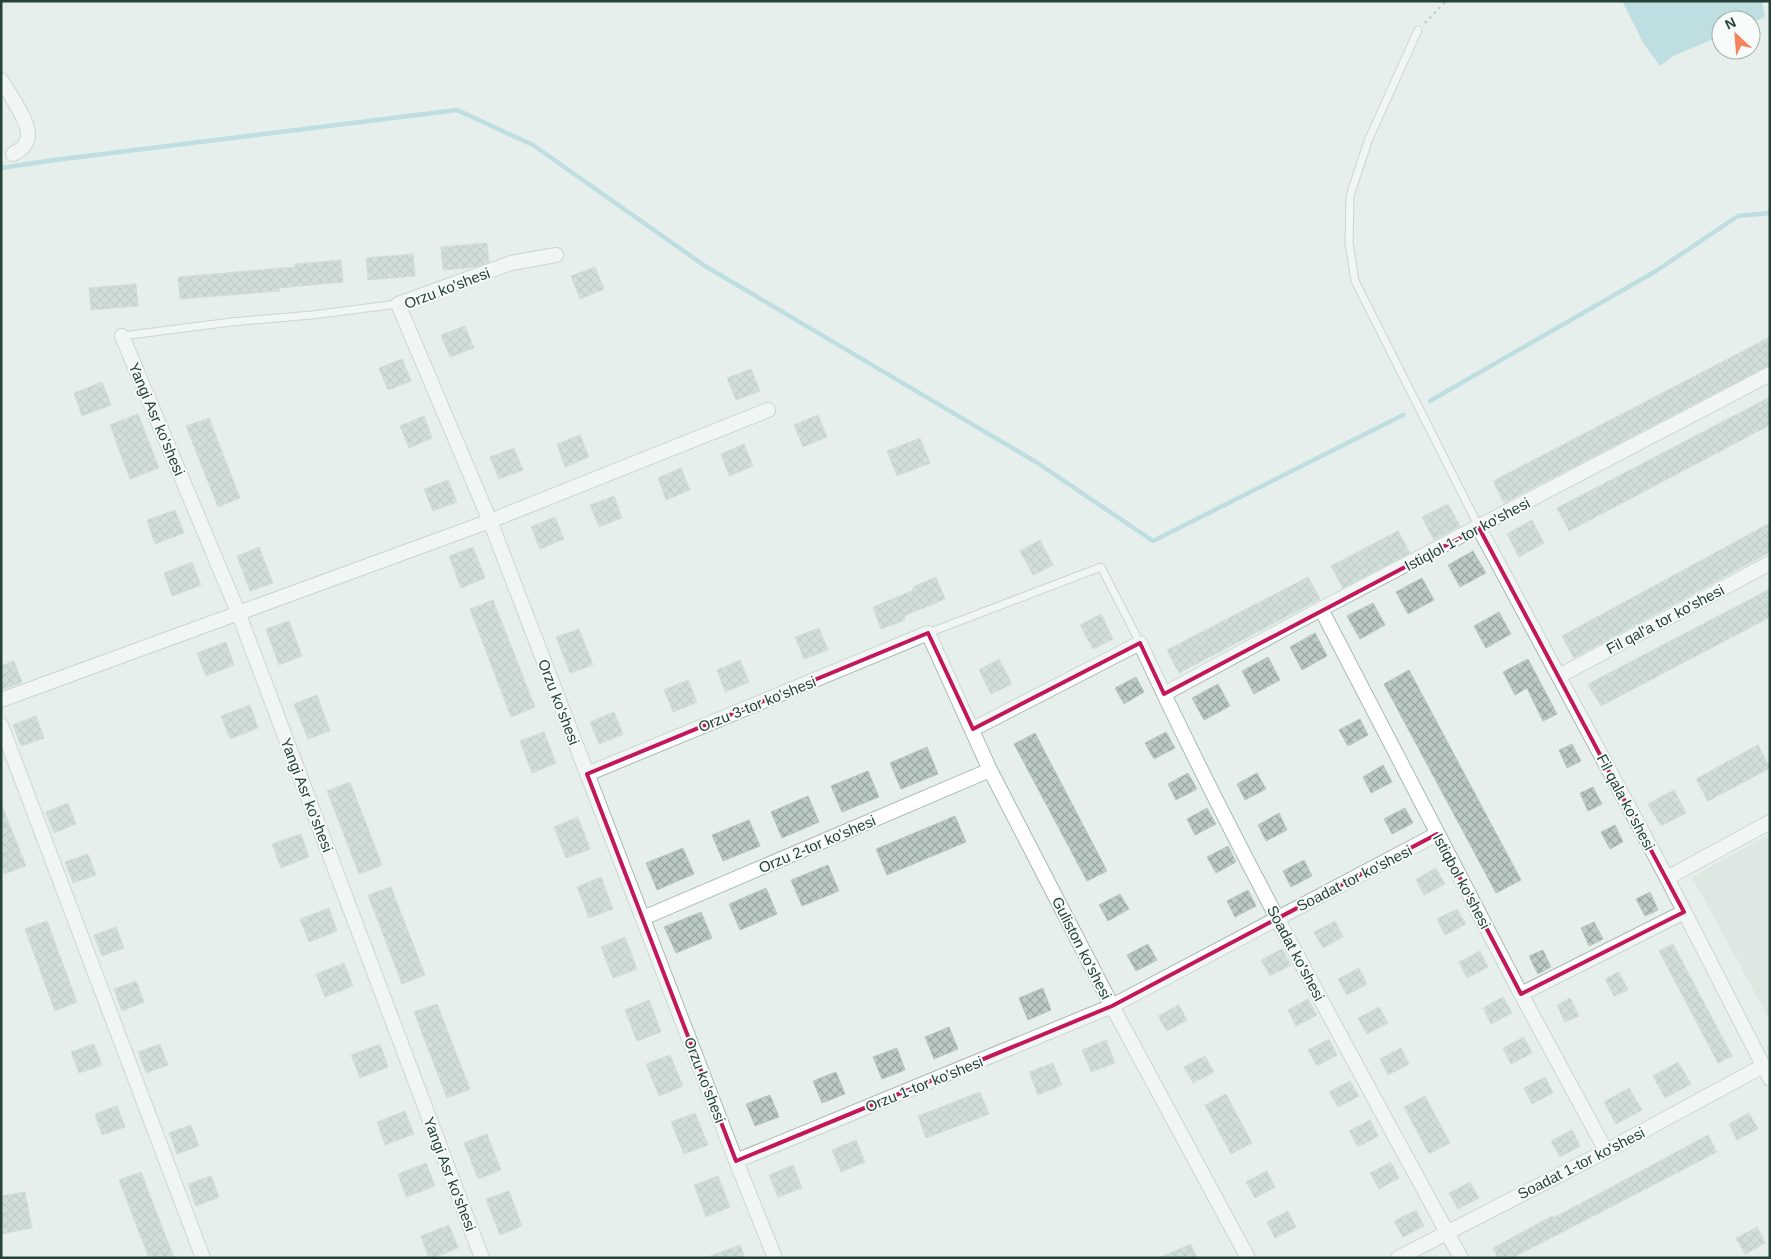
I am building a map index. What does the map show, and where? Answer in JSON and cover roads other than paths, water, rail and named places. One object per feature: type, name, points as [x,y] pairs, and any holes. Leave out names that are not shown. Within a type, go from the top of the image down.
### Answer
[{"type":"street","points":[[1,80],[24,120],[28,133],[22,149],[13,154]]},
{"type":"street","name":"Orzu ko'shesi","points":[[556,255],[511,263],[398,304],[490,521],[775,1258]]},
{"type":"street","name":"Yangi Asr ko'shesi","points":[[122,336],[238,612],[482,1258]]},
{"type":"street","name":"Istiqlol 1- tor ko'shesi","points":[[1164,694],[1770,374]]},
{"type":"street","points":[[1,700],[490,521],[768,410]]},
{"type":"street","name":"Fil qala ko'shesi","points":[[1479,528],[1667,878],[1766,1072]]},
{"type":"street","name":"Fil qal'a tor ko'shesi","points":[[1559,676],[1770,563]]},
{"type":"street","name":"Istiqbol ko'shesi","points":[[1322,609],[1437,834],[1606,1151]]},
{"type":"street","name":"Orzu 3-tor ko'shesi","points":[[587,774],[928,633]]},
{"type":"street","name":"Guliston ko'shesi","points":[[928,633],[990,770],[1112,1006],[1248,1258]]},
{"type":"street","points":[[973,729],[1140,643]]},
{"type":"street","name":"Soadat ko'shesi","points":[[1140,643],[1276,918],[1461,1258]]},
{"type":"street","points":[[1,725],[203,1258]]},
{"type":"street","name":"Orzu 2-tor ko'shesi","points":[[643,918],[990,770]]},
{"type":"street","points":[[1667,878],[1770,822]]},
{"type":"street","name":"Soadat tor ko'shesi","points":[[1112,1006],[1437,834]]},
{"type":"street","points":[[1521,994],[1684,912]]},
{"type":"street","name":"Orzu 1-tor ko'shesi","points":[[736,1161],[1112,1006]]},
{"type":"street","name":"Soadat 1-tor ko'shesi","points":[[1398,1258],[1606,1151],[1766,1072]]},
{"type":"lane","points":[[1418,30],[1368,141],[1350,196],[1349,243],[1355,281],[1479,528]]},
{"type":"lane","points":[[122,336],[398,304]]},
{"type":"lane","points":[[928,633],[1101,567],[1140,643]]},
{"type":"water","points":[[1622,1],[1762,1],[1765,17],[1761,19],[1761,10],[1711,10],[1711,40],[1673,56],[1660,66],[1644,44]]},
{"type":"waterway","points":[[1,168],[457,110],[533,145],[705,266],[1036,462],[1153,541],[1403,415]]},
{"type":"waterway","points":[[1430,401],[1656,271],[1738,216],[1770,213]]}]
